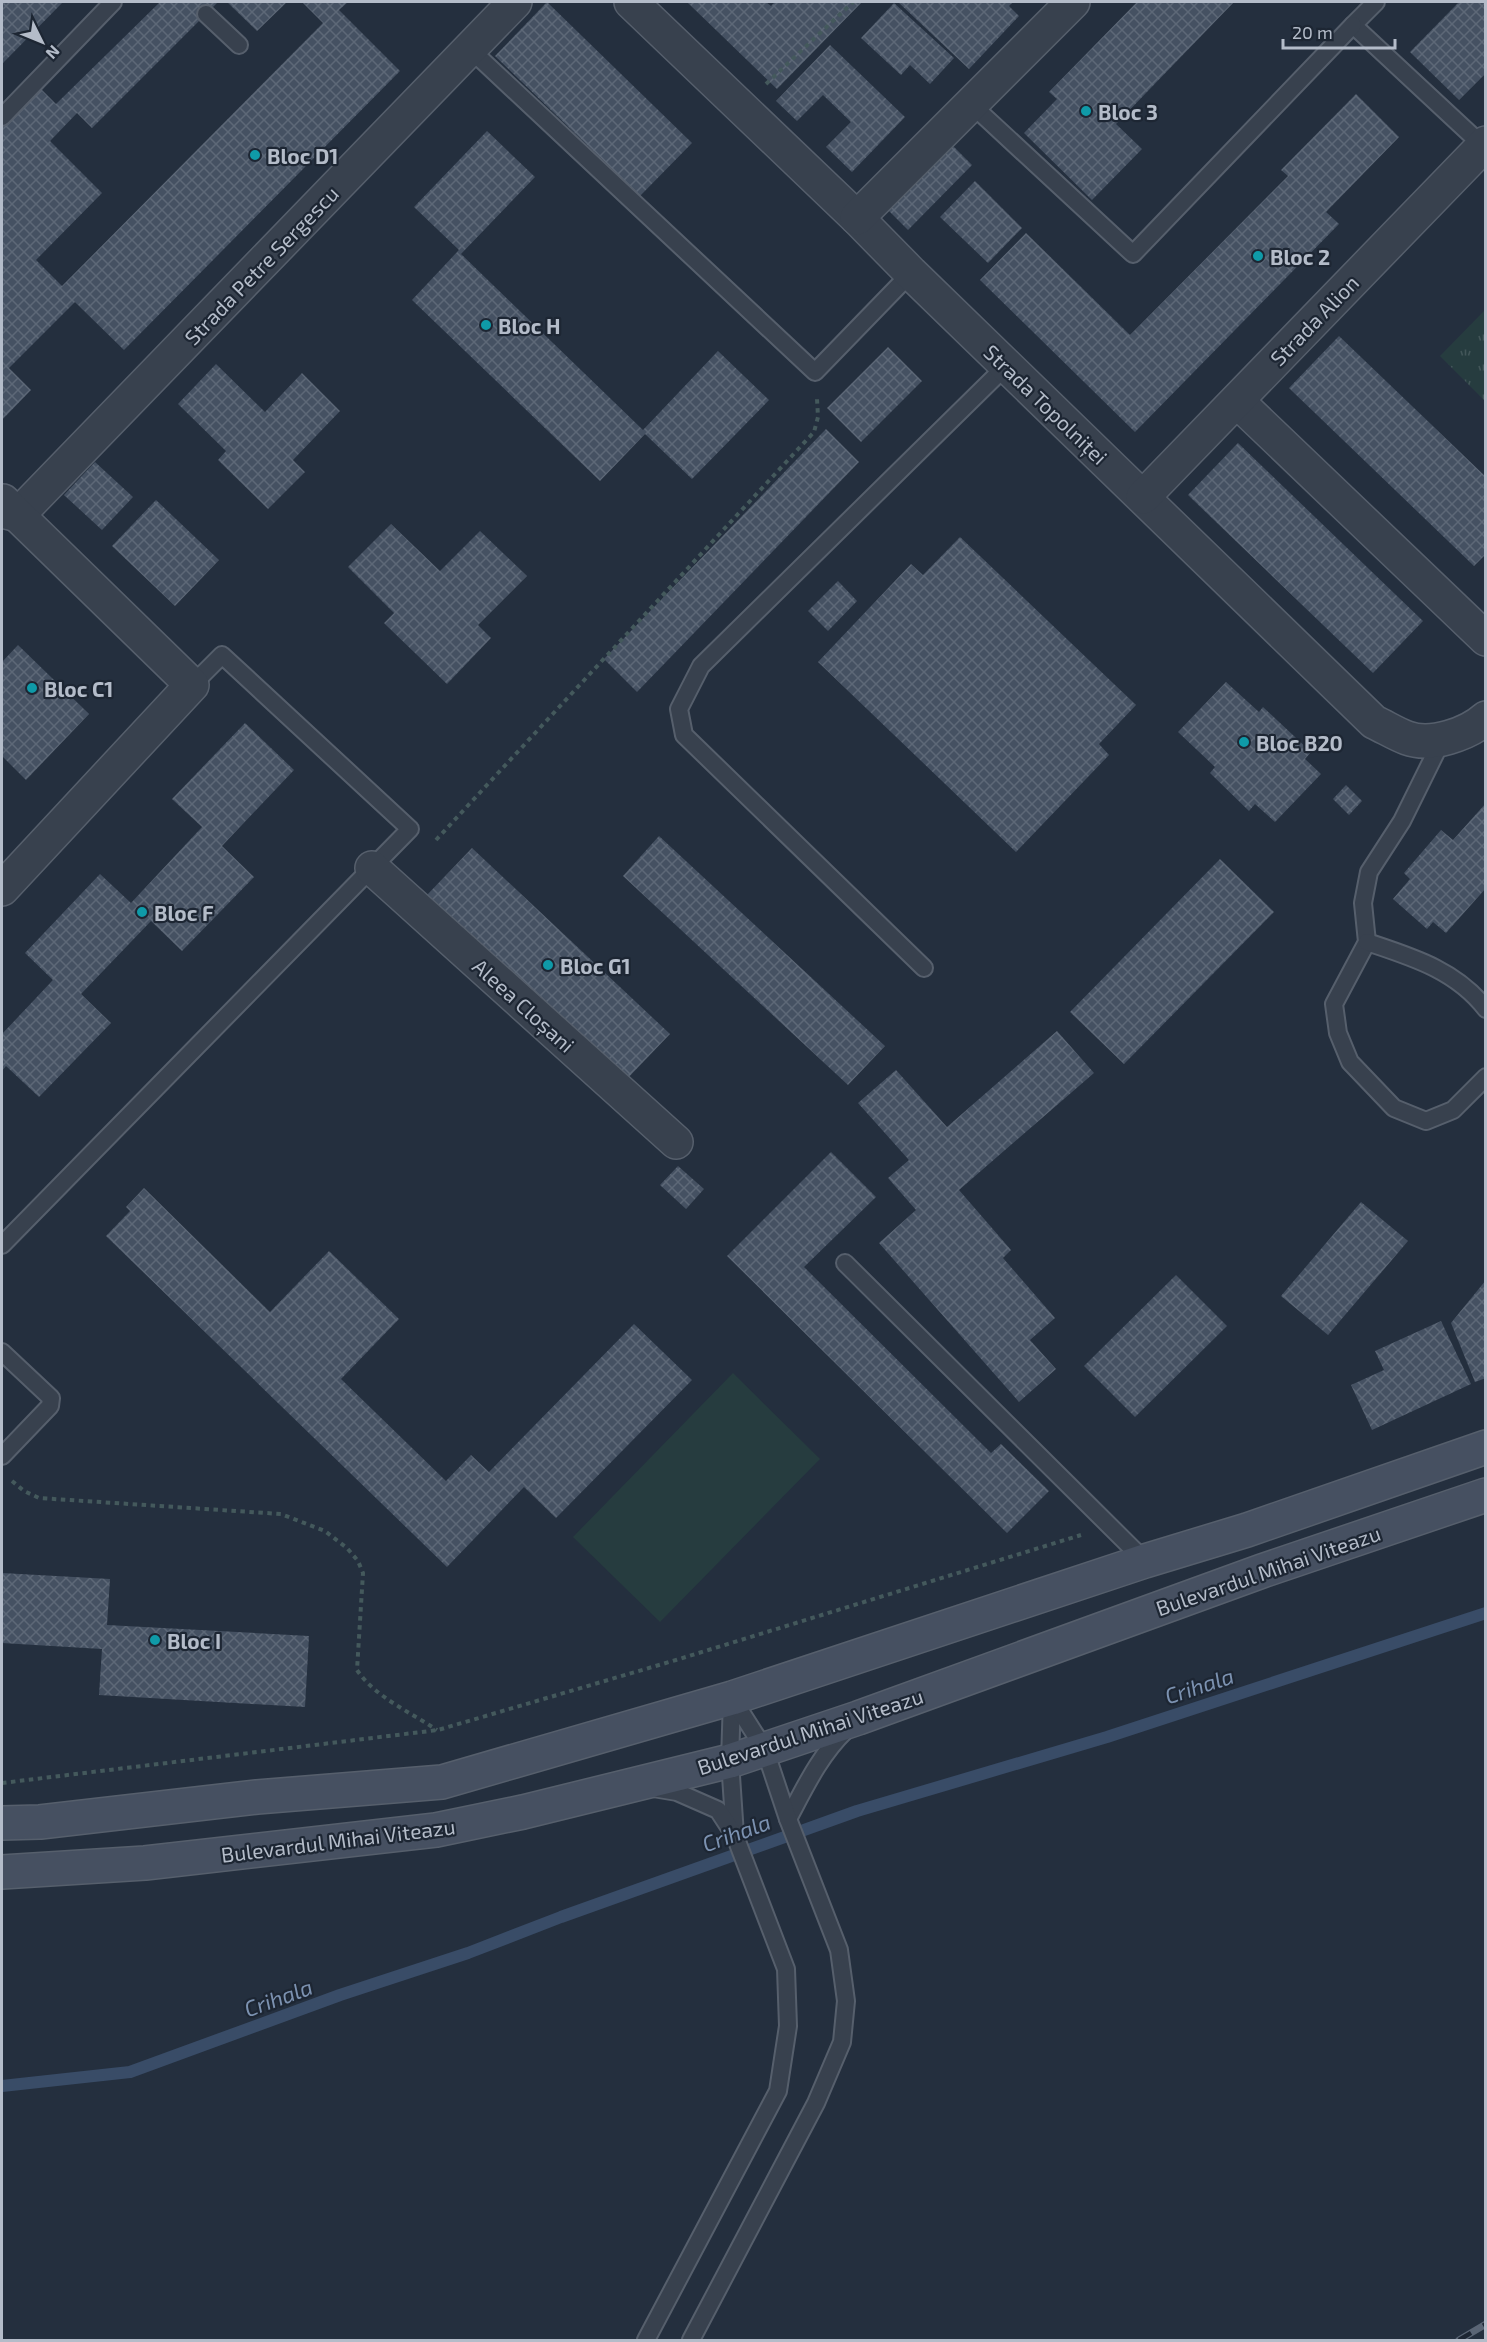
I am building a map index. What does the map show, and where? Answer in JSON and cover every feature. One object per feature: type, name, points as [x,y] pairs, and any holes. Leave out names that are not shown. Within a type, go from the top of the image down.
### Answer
[{"type":"main road","points":[[2,1823],[40,1822],[257,1797],[442,1782],[732,1698],[1145,1561],[1247,1530],[1485,1447]]},
{"type":"main road","name":"Bulevardul Mihai Viteazu","points":[[2,1872],[145,1863],[436,1830],[523,1812],[730,1761],[858,1718],[1262,1571],[1485,1495]]},
{"type":"main road","points":[[1247,1530],[1262,1571]]},
{"type":"street","name":"Strada Petre Sergescu","points":[[7,509],[515,2]]},
{"type":"street","name":"Strada Topolniței","points":[[632,2],[1374,722],[1410,740],[1442,740],[1473,729],[1485,718]]},
{"type":"street","points":[[857,218],[1073,2]]},
{"type":"street","name":"Strada Alion","points":[[1143,497],[1484,144]]},
{"type":"street","points":[[1237,401],[1485,639]]},
{"type":"street","points":[[2,889],[192,685],[7,509]]},
{"type":"street","name":"Aleea Cloșani","points":[[372,868],[676,1142]]},
{"type":"lane","points":[[2,117],[113,2]]},
{"type":"lane","points":[[971,104],[1133,254],[1376,2]]},
{"type":"lane","points":[[206,15],[239,45]]},
{"type":"lane","points":[[1353,25],[1484,144]]},
{"type":"lane","points":[[470,49],[815,372],[911,273]]},
{"type":"lane","points":[[924,968],[684,735],[679,709],[701,666],[1006,365]]},
{"type":"lane","points":[[2,1245],[410,829],[222,655],[192,685]]},
{"type":"lane","points":[[1442,740],[1402,821],[1369,872],[1363,903],[1367,942],[1334,1004],[1338,1034],[1350,1062],[1394,1108],[1426,1121],[1454,1110],[1485,1077]]},
{"type":"lane","points":[[1367,942],[1423,960],[1473,993],[1485,1010]]},
{"type":"lane","points":[[845,1263],[1145,1561]]},
{"type":"lane","points":[[2,1352],[51,1398],[50,1406],[2,1456]]},
{"type":"lane","points":[[691,2340],[816,2103],[842,2042],[846,2001],[839,1950],[788,1819],[765,1750],[732,1698]]},
{"type":"lane","points":[[732,1698],[730,1761],[735,1836]]},
{"type":"lane","points":[[788,1819],[830,1745],[858,1718]]},
{"type":"lane","points":[[632,1785],[677,1792],[718,1810],[735,1836],[786,1969],[788,2026],[778,2091],[646,2340]]},
{"type":"path","points":[[741,107],[854,2]]},
{"type":"path","points":[[433,843],[814,432],[818,417],[815,372]]},
{"type":"path","points":[[9,1479],[24,1491],[39,1498],[281,1514],[325,1531],[347,1548],[358,1561],[363,1573],[357,1670],[364,1681],[379,1693],[438,1730]]},
{"type":"path","points":[[2,1783],[438,1730],[1110,1526]]},
{"type":"green space","points":[[1485,310],[1485,401],[1440,356]]},
{"type":"green space","points":[[733,1373],[820,1459],[660,1622],[573,1537]]},
{"type":"building","points":[[2,2],[63,2],[2,64]]},
{"type":"building","name":"Bloc D1","points":[[160,2],[218,2],[92,128],[77,113],[50,141],[102,193],[36,260],[62,286],[323,23],[302,2],[348,2],[339,10],[400,71],[124,350],[75,302],[9,368],[31,390],[2,420],[2,123],[38,86],[56,104]]},
{"type":"building","points":[[227,2],[287,2],[257,31]]},
{"type":"building","points":[[547,2],[692,143],[640,196],[495,56]]},
{"type":"building","points":[[687,2],[766,2],[771,6],[775,2],[862,2],[777,89]]},
{"type":"building","points":[[898,2],[1013,2],[1009,6],[1019,16],[969,69]]},
{"type":"building","name":"Bloc 3","points":[[1137,2],[1234,2],[1116,124],[1142,149],[1092,200],[1024,133],[1057,99],[1049,92]]},
{"type":"building","points":[[1459,2],[1486,2],[1486,73],[1459,100],[1410,52]]},
{"type":"building","points":[[894,3],[954,58],[930,84],[910,65],[901,75],[861,38]]},
{"type":"building","points":[[830,45],[905,117],[852,172],[826,147],[851,122],[823,95],[797,121],[776,101]]},
{"type":"building","name":"Bloc 2","points":[[1356,94],[1399,137],[1326,212],[1339,224],[1135,432],[980,280],[1026,233],[1130,335],[1288,176],[1281,170]]},
{"type":"building","name":"Bloc H","points":[[487,131],[535,177],[461,254],[643,430],[718,351],[769,400],[692,479],[645,434],[600,481],[412,300],[459,250],[414,207]]},
{"type":"building","points":[[950,143],[972,165],[908,230],[886,208]]},
{"type":"building","points":[[975,181],[1022,228],[988,263],[940,217]]},
{"type":"building","points":[[1339,336],[1486,477],[1486,554],[1474,566],[1289,388]]},
{"type":"building","points":[[888,347],[922,381],[861,442],[827,408]]},
{"type":"building","points":[[216,364],[265,412],[302,373],[340,411],[293,460],[305,472],[268,509],[218,460],[226,451],[178,404]]},
{"type":"building","points":[[826,429],[859,462],[637,692],[604,659]]},
{"type":"building","points":[[1238,443],[1423,621],[1373,673],[1188,495]]},
{"type":"building","points":[[95,462],[133,497],[102,530],[64,495]]},
{"type":"building","points":[[156,500],[219,560],[175,606],[112,546]]},
{"type":"building","points":[[391,524],[440,571],[480,531],[527,576],[478,625],[491,638],[447,684],[384,623],[394,613],[348,567]]},
{"type":"building","points":[[960,537],[1136,705],[1099,744],[1109,755],[1016,852],[818,662],[911,564],[923,575]]},
{"type":"building","points":[[838,581],[857,601],[828,631],[808,611]]},
{"type":"building","name":"Bloc C1","points":[[18,645],[89,714],[26,780],[2,756],[2,662]]},
{"type":"building","name":"Bloc B20","points":[[1226,682],[1259,712],[1263,707],[1311,752],[1305,759],[1321,774],[1275,822],[1255,804],[1249,811],[1210,773],[1215,767],[1178,732]]},
{"type":"building","name":"Bloc F","points":[[245,723],[294,770],[222,846],[254,877],[182,951],[151,921],[81,994],[111,1023],[39,1097],[6,1066],[2,1071],[2,1034],[53,980],[25,953],[100,874],[131,903],[202,827],[172,799]]},
{"type":"building","points":[[1346,785],[1362,801],[1349,815],[1333,799]]},
{"type":"building","points":[[1486,803],[1486,888],[1446,933],[1433,922],[1427,929],[1393,899],[1410,879],[1404,873],[1441,830],[1453,840]]},
{"type":"building","points":[[659,836],[885,1046],[848,1085],[623,876]]},
{"type":"building","name":"Bloc G1","points":[[472,848],[670,1034],[624,1082],[427,895]]},
{"type":"building","points":[[1220,859],[1274,912],[1124,1064],[1070,1012]]},
{"type":"building","points":[[1057,1031],[1094,1073],[959,1190],[1011,1250],[1003,1258],[1055,1318],[1030,1340],[1056,1369],[1019,1402],[879,1243],[916,1210],[888,1178],[909,1160],[858,1103],[896,1070],[947,1127]]},
{"type":"building","points":[[831,1152],[876,1197],[804,1267],[991,1453],[1001,1444],[1049,1491],[1007,1533],[727,1256]]},
{"type":"building","points":[[678,1166],[704,1189],[686,1209],[660,1185]]},
{"type":"building","points":[[144,1188],[270,1312],[329,1251],[399,1319],[341,1379],[446,1481],[471,1455],[489,1472],[634,1324],[692,1380],[556,1518],[524,1487],[447,1567],[106,1236],[130,1211],[126,1207]]},
{"type":"building","points":[[1361,1202],[1408,1241],[1328,1335],[1281,1296]]},
{"type":"building","points":[[1176,1275],[1227,1326],[1135,1417],[1084,1366]]},
{"type":"building","points":[[1486,1280],[1486,1378],[1475,1382],[1451,1323]]},
{"type":"building","points":[[1441,1321],[1471,1384],[1372,1430],[1351,1385],[1384,1370],[1375,1351]]},
{"type":"building","name":"Bloc I","points":[[2,1573],[110,1579],[107,1625],[309,1636],[305,1707],[99,1695],[102,1649],[2,1643]]},
{"type":"waterway","name":"Crihala","points":[[2,2086],[130,2072],[340,1995],[468,1953],[561,1917],[857,1811],[1107,1737],[1486,1613]]},
{"type":"railway","points":[[1459,2340],[1486,2324]]},
{"type":"place","name":"Bloc 3","points":[[1086,111]]},
{"type":"place","name":"Bloc D1","points":[[255,155]]},
{"type":"place","name":"Bloc 2","points":[[1258,256]]},
{"type":"place","name":"Bloc H","points":[[486,325]]},
{"type":"place","name":"Bloc C1","points":[[32,688]]},
{"type":"place","name":"Bloc B20","points":[[1244,742]]},
{"type":"place","name":"Bloc F","points":[[142,912]]},
{"type":"place","name":"Bloc G1","points":[[548,965]]},
{"type":"place","name":"Bloc I","points":[[155,1640]]}]
